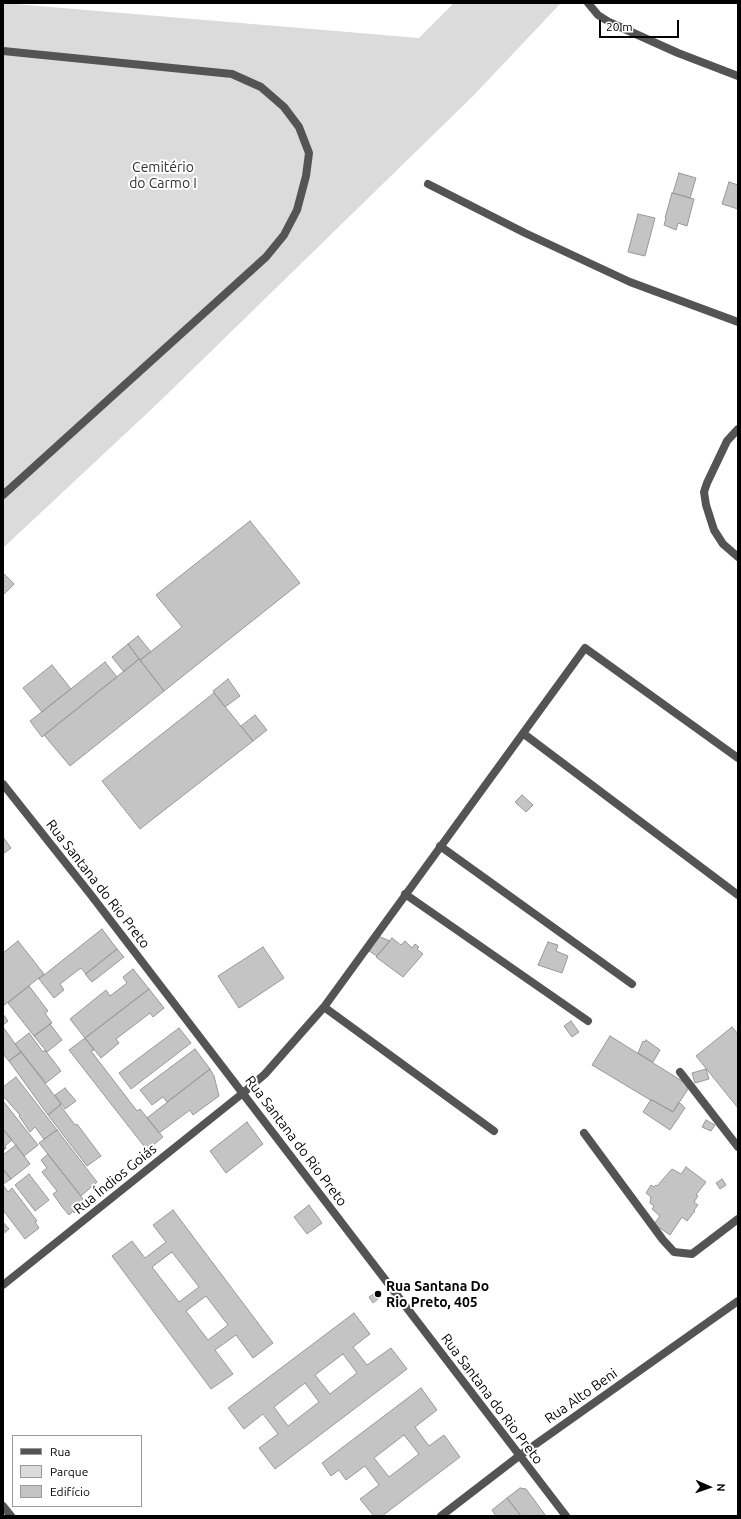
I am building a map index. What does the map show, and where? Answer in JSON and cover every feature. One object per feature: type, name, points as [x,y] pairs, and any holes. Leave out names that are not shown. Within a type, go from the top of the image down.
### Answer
[{"type":"street","points":[[588,3],[598,15],[609,22],[678,53],[738,76]]},
{"type":"street","points":[[3,51],[232,74],[261,87],[284,107],[299,127],[309,154],[306,176],[297,210],[284,235],[266,257],[3,496]]},
{"type":"street","points":[[428,184],[525,233],[630,282],[738,322]]},
{"type":"street","points":[[738,429],[727,441],[707,482],[704,492],[706,505],[714,530],[723,544],[738,557]]},
{"type":"street","name":"Rua Índios Goiás","points":[[3,1285],[265,1074],[324,1007],[440,846],[524,734],[585,648],[738,758]]},
{"type":"street","points":[[524,734],[738,895]]},
{"type":"street","name":"Rua Santana do Rio Preto","points":[[3,784],[243,1092],[566,1516]]},
{"type":"street","points":[[440,846],[632,984]]},
{"type":"street","points":[[405,894],[588,1021]]},
{"type":"street","points":[[324,1007],[494,1131]]},
{"type":"street","points":[[680,1072],[738,1147]]},
{"type":"street","points":[[584,1133],[663,1240],[674,1252],[692,1254],[738,1218]]},
{"type":"street","name":"Rua Alto Beni","points":[[441,1516],[519,1456],[738,1300]]},
{"type":"street","points":[[3,1506],[10,1516]]},
{"type":"green space","name":"Cemitério do Carmo I","points":[[3,3],[419,38],[454,3],[561,3],[473,96],[157,404],[3,548]]},
{"type":"building","points":[[679,173],[696,178],[690,198],[673,193]]},
{"type":"building","points":[[729,182],[738,185],[738,209],[722,204]]},
{"type":"building","points":[[672,193],[694,199],[687,226],[678,223],[676,230],[664,225]]},
{"type":"building","points":[[638,214],[655,218],[645,256],[628,252]]},
{"type":"building","points":[[250,521],[300,583],[164,691],[140,660],[182,627],[156,595]]},
{"type":"building","points":[[3,573],[14,584],[3,595]]},
{"type":"building","points":[[138,636],[151,652],[140,660],[128,644]]},
{"type":"building","points":[[128,644],[139,659],[124,672],[112,657]]},
{"type":"building","points":[[139,659],[164,691],[70,766],[44,735]]},
{"type":"building","points":[[105,662],[117,677],[42,737],[30,721]]},
{"type":"building","points":[[52,665],[71,689],[42,712],[23,688]]},
{"type":"building","points":[[228,679],[240,696],[225,707],[213,691]]},
{"type":"building","points":[[214,693],[253,741],[140,829],[102,781]]},
{"type":"building","points":[[255,715],[267,730],[253,741],[241,726]]},
{"type":"building","points":[[522,795],[533,805],[526,812],[515,802]]},
{"type":"building","points":[[3,837],[11,848],[3,854]]},
{"type":"building","points":[[102,929],[117,949],[86,974],[81,968],[60,984],[64,990],[54,998],[39,979]]},
{"type":"building","points":[[378,936],[390,941],[377,956],[369,951]]},
{"type":"building","points":[[392,938],[401,945],[405,941],[412,948],[415,944],[419,947],[417,949],[423,954],[403,977],[376,957]]},
{"type":"building","points":[[18,941],[44,974],[3,1006],[3,953]]},
{"type":"building","points":[[548,942],[558,945],[556,951],[568,956],[562,973],[538,965]]},
{"type":"building","points":[[263,947],[284,978],[239,1008],[218,976]]},
{"type":"building","points":[[117,949],[124,957],[92,982],[85,974]]},
{"type":"building","points":[[133,969],[149,989],[85,1038],[70,1019],[106,990],[110,996],[127,983],[123,977]]},
{"type":"building","points":[[29,986],[48,1011],[45,1013],[52,1023],[34,1036],[8,1003]]},
{"type":"building","points":[[149,989],[164,1008],[153,1017],[150,1013],[116,1039],[119,1043],[101,1058],[85,1038]]},
{"type":"building","points":[[3,1014],[8,1021],[3,1025]]},
{"type":"building","points":[[571,1021],[579,1032],[572,1037],[564,1026]]},
{"type":"building","points":[[50,1024],[62,1040],[47,1052],[34,1036]]},
{"type":"building","points":[[3,1027],[21,1052],[9,1061],[3,1054]]},
{"type":"building","points":[[732,1027],[738,1034],[738,1108],[696,1056]]},
{"type":"building","points":[[179,1028],[191,1043],[131,1089],[119,1073]]},
{"type":"building","points":[[29,1033],[43,1052],[45,1050],[61,1071],[46,1083],[15,1044]]},
{"type":"building","points":[[610,1036],[690,1086],[673,1112],[592,1065]]},
{"type":"building","points":[[85,1038],[94,1050],[91,1051],[137,1111],[140,1109],[163,1137],[147,1150],[69,1050]]},
{"type":"building","points":[[646,1040],[660,1050],[653,1062],[638,1053],[643,1041],[645,1042]]},
{"type":"building","points":[[195,1049],[210,1069],[167,1102],[163,1097],[152,1105],[140,1090]]},
{"type":"building","points":[[21,1052],[61,1104],[48,1115],[9,1061]]},
{"type":"building","points":[[210,1069],[214,1076],[219,1096],[193,1115],[190,1110],[159,1133],[147,1118]]},
{"type":"building","points":[[706,1069],[709,1079],[695,1083],[692,1073]]},
{"type":"building","points":[[16,1077],[57,1130],[44,1139],[35,1127],[30,1132],[19,1116],[20,1115],[3,1096],[3,1087]]},
{"type":"building","points":[[65,1088],[76,1101],[65,1109],[55,1095]]},
{"type":"building","points":[[652,1100],[673,1112],[679,1102],[685,1108],[670,1130],[643,1112]]},
{"type":"building","points":[[3,1101],[38,1145],[24,1156],[3,1129]]},
{"type":"building","points":[[60,1105],[75,1125],[77,1124],[101,1156],[87,1166],[48,1115]]},
{"type":"building","points":[[706,1120],[715,1125],[711,1131],[702,1127]]},
{"type":"building","points":[[247,1122],[263,1144],[226,1173],[210,1151]]},
{"type":"building","points":[[3,1129],[12,1140],[5,1146],[6,1148],[4,1150]]},
{"type":"building","points":[[57,1130],[97,1182],[81,1196],[39,1143]]},
{"type":"building","points":[[16,1145],[30,1164],[11,1179],[3,1169],[3,1155]]},
{"type":"building","points":[[48,1154],[86,1203],[74,1213],[73,1211],[69,1215],[53,1194],[57,1191],[42,1172],[47,1168],[41,1160]]},
{"type":"building","points":[[686,1167],[706,1182],[696,1195],[698,1196],[694,1202],[698,1205],[694,1210],[695,1211],[687,1221],[682,1217],[670,1235],[654,1224],[660,1216],[652,1209],[654,1206],[650,1203],[651,1197],[646,1193],[651,1185],[654,1187],[656,1185],[657,1186],[672,1169],[681,1174]]},
{"type":"building","points":[[3,1169],[11,1179],[3,1184]]},
{"type":"building","points":[[29,1174],[49,1200],[35,1211],[15,1185]]},
{"type":"building","points":[[722,1179],[726,1185],[720,1189],[716,1183]]},
{"type":"building","points":[[3,1185],[8,1192],[12,1188],[37,1221],[35,1222],[39,1228],[25,1239],[3,1210]]},
{"type":"building","points":[[309,1205],[322,1223],[307,1234],[294,1217]]},
{"type":"building","points":[[173,1210],[273,1343],[253,1358],[236,1335],[215,1350],[233,1374],[211,1389],[112,1256],[132,1241],[145,1258],[166,1242],[153,1225]],"holes":[[[172,1252],[199,1287],[179,1302],[152,1267]],[[206,1296],[228,1325],[208,1340],[186,1311]]]},
{"type":"building","points":[[3,1222],[9,1229],[3,1234]]},
{"type":"building","points":[[375,1293],[379,1298],[373,1303],[369,1297]]},
{"type":"building","points":[[354,1313],[370,1334],[353,1347],[367,1365],[391,1348],[407,1369],[275,1469],[259,1448],[278,1434],[263,1414],[244,1429],[228,1408]],"holes":[[[343,1354],[357,1373],[330,1394],[315,1375]],[[305,1383],[319,1402],[288,1426],[274,1407]]]},
{"type":"building","points":[[421,1388],[437,1410],[415,1427],[429,1446],[444,1435],[460,1457],[382,1516],[374,1516],[360,1499],[379,1485],[365,1466],[346,1480],[339,1470],[331,1476],[322,1463]],"holes":[[[404,1435],[419,1454],[389,1477],[374,1458]]]},
{"type":"building","points":[[520,1488],[526,1489],[546,1516],[521,1516],[507,1498]]},
{"type":"building","points":[[507,1498],[521,1516],[496,1516],[492,1510]]},
{"type":"place","name":"Rua Santana Do Rio Preto, 405","points":[[378,1294]]}]
